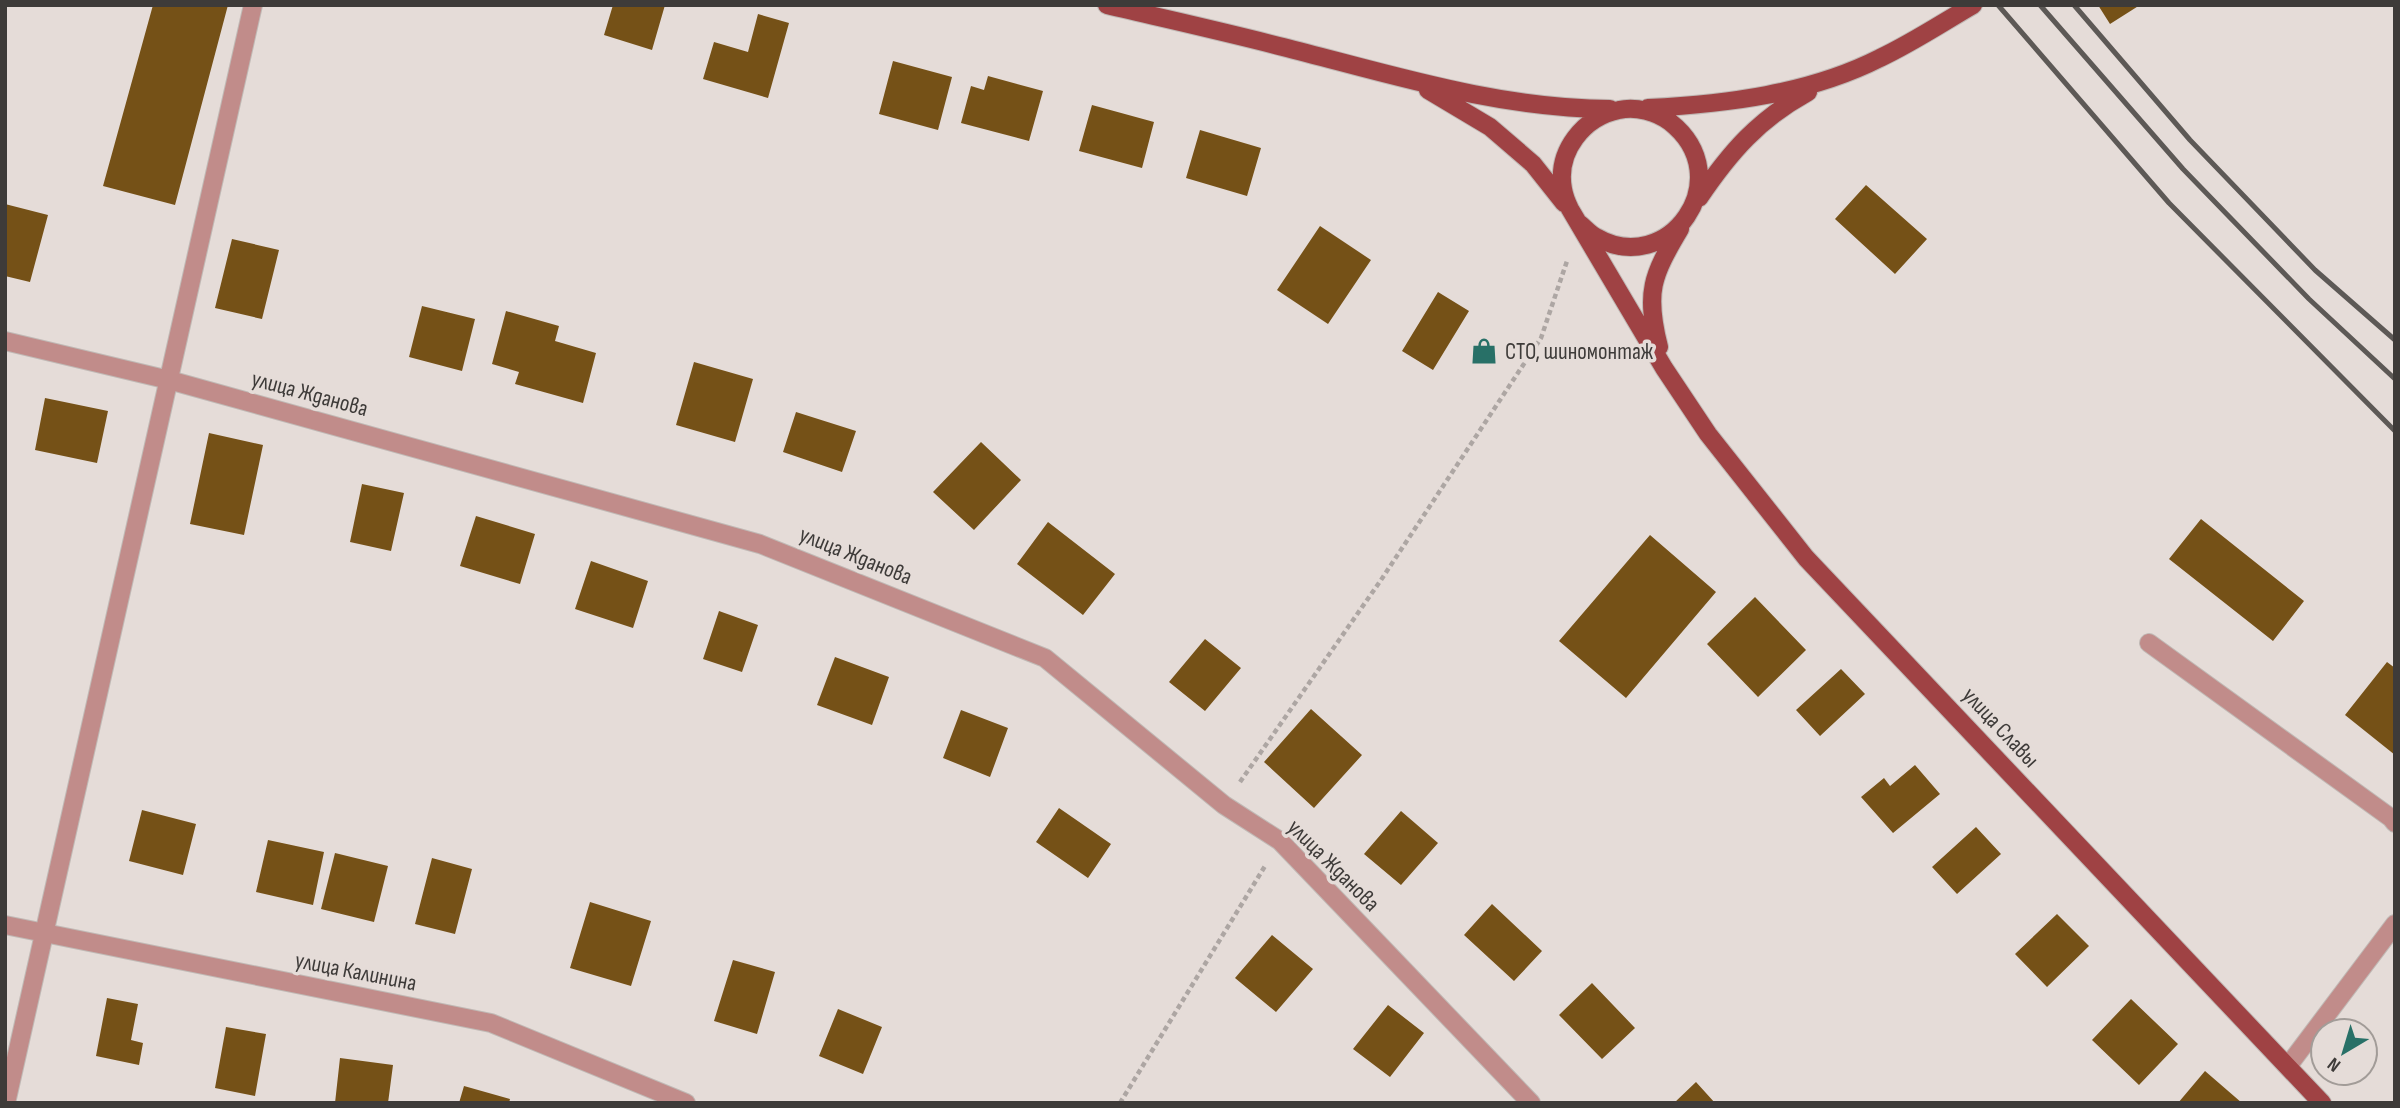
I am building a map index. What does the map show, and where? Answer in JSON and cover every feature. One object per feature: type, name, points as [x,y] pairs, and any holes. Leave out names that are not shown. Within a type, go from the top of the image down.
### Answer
[{"type":"main road","points":[[1107,5],[1282,47],[1416,83],[1564,109],[1704,105],[1769,95],[1832,78],[1880,59],[1973,5]]},
{"type":"main road","points":[[1664,368],[1653,326],[1651,292],[1659,266],[1716,173],[1753,130],[1790,102],[1832,78]]},
{"type":"main road","points":[[1416,83],[1490,127],[1533,164],[1575,216],[1596,237],[1616,245],[1637,246],[1657,242],[1675,230],[1691,211],[1700,182],[1696,155],[1683,132],[1662,116],[1628,109],[1600,116],[1583,128],[1570,146],[1563,167],[1563,188],[1575,216]]},
{"type":"main road","name":"улица Славы","points":[[1575,216],[1664,368],[1708,433],[1807,558],[2322,1103]]},
{"type":"street","points":[[6,1103],[253,5]]},
{"type":"street","name":"улица Жданова","points":[[5,341],[169,380],[760,544],[1045,658],[1224,805],[1280,841],[1531,1103]]},
{"type":"street","points":[[2149,643],[2392,817],[2395,822]]},
{"type":"street","points":[[2288,1066],[2395,924]]},
{"type":"street","name":"улица Калинина","points":[[5,925],[491,1023],[686,1103]]},
{"type":"path","points":[[1224,805],[1381,580],[1541,338],[1575,216]]},
{"type":"path","points":[[1120,1103],[1280,841]]},
{"type":"building","points":[[153,5],[228,5],[175,205],[103,186]]},
{"type":"building","points":[[613,5],[665,5],[652,50],[604,35]]},
{"type":"building","points":[[2098,5],[2140,5],[2110,24]]},
{"type":"building","points":[[758,14],[789,23],[768,98],[703,79],[714,42],[748,52]]},
{"type":"building","points":[[893,61],[952,77],[938,130],[879,114]]},
{"type":"building","points":[[988,76],[1043,91],[1029,141],[961,123],[971,86],[984,90]]},
{"type":"building","points":[[1092,105],[1154,122],[1142,168],[1079,151]]},
{"type":"building","points":[[1200,130],[1261,148],[1247,196],[1186,178]]},
{"type":"building","points":[[1866,185],[1927,239],[1895,274],[1835,219]]},
{"type":"building","points":[[5,204],[48,215],[30,282],[5,276]]},
{"type":"building","points":[[1320,226],[1371,260],[1328,324],[1277,290]]},
{"type":"building","points":[[232,239],[279,250],[262,319],[215,308]]},
{"type":"building","points":[[1438,292],[1469,311],[1433,370],[1402,351]]},
{"type":"building","points":[[422,306],[475,319],[462,371],[409,357]]},
{"type":"building","points":[[506,311],[559,326],[555,341],[596,353],[583,403],[515,384],[519,372],[492,364]]},
{"type":"building","points":[[694,362],[753,379],[735,442],[676,425]]},
{"type":"building","points":[[45,398],[108,411],[97,463],[35,450]]},
{"type":"building","points":[[796,412],[856,431],[842,472],[783,452]]},
{"type":"building","points":[[209,433],[263,445],[244,535],[190,524]]},
{"type":"building","points":[[981,442],[1021,480],[974,530],[933,492]]},
{"type":"building","points":[[362,484],[404,493],[391,551],[350,542]]},
{"type":"building","points":[[476,516],[535,534],[520,584],[460,566]]},
{"type":"building","points":[[2201,519],[2304,601],[2273,641],[2169,559]]},
{"type":"building","points":[[1048,522],[1115,574],[1083,615],[1017,564]]},
{"type":"building","points":[[1650,535],[1716,592],[1626,698],[1559,641]]},
{"type":"building","points":[[591,561],[648,581],[633,628],[575,609]]},
{"type":"building","points":[[1755,597],[1806,650],[1758,697],[1707,644]]},
{"type":"building","points":[[719,611],[758,625],[742,672],[703,659]]},
{"type":"building","points":[[1205,639],[1241,668],[1205,711],[1169,682]]},
{"type":"building","points":[[835,657],[889,677],[872,725],[817,705]]},
{"type":"building","points":[[2387,662],[2395,668],[2395,755],[2345,715]]},
{"type":"building","points":[[1841,669],[1865,694],[1820,736],[1796,710]]},
{"type":"building","points":[[1311,709],[1362,755],[1314,808],[1264,762]]},
{"type":"building","points":[[961,710],[1008,728],[990,777],[943,758]]},
{"type":"building","points":[[1915,765],[1940,794],[1893,833],[1861,797],[1884,778],[1890,786]]},
{"type":"building","points":[[1059,808],[1111,844],[1088,878],[1036,842]]},
{"type":"building","points":[[142,810],[196,824],[183,875],[129,861]]},
{"type":"building","points":[[1401,811],[1438,843],[1401,885],[1364,854]]},
{"type":"building","points":[[1976,827],[2001,854],[1957,894],[1932,867]]},
{"type":"building","points":[[268,840],[324,852],[313,905],[256,892]]},
{"type":"building","points":[[335,853],[388,866],[374,922],[321,909]]},
{"type":"building","points":[[432,858],[472,869],[455,934],[415,924]]},
{"type":"building","points":[[590,902],[651,921],[631,986],[570,968]]},
{"type":"building","points":[[1492,904],[1542,951],[1514,981],[1464,935]]},
{"type":"building","points":[[2057,914],[2089,946],[2047,987],[2015,954]]},
{"type":"building","points":[[1272,935],[1313,969],[1276,1012],[1235,978]]},
{"type":"building","points":[[733,960],[775,972],[757,1034],[714,1021]]},
{"type":"building","points":[[1592,983],[1635,1028],[1602,1059],[1559,1015]]},
{"type":"building","points":[[107,998],[138,1004],[131,1040],[143,1043],[139,1065],[96,1056]]},
{"type":"building","points":[[2131,999],[2178,1044],[2139,1085],[2092,1040]]},
{"type":"building","points":[[1388,1005],[1424,1033],[1390,1077],[1353,1049]]},
{"type":"building","points":[[838,1009],[882,1027],[863,1074],[819,1056]]},
{"type":"building","points":[[226,1027],[266,1034],[255,1096],[215,1088]]},
{"type":"building","points":[[340,1058],[393,1065],[388,1103],[335,1103]]},
{"type":"building","points":[[2205,1071],[2242,1103],[2178,1103]]},
{"type":"building","points":[[1696,1082],[1715,1103],[1674,1103]]},
{"type":"building","points":[[464,1086],[510,1099],[509,1103],[459,1103]]},
{"type":"railway","points":[[1998,5],[2169,203],[2395,431]]},
{"type":"railway","points":[[2040,5],[2183,169],[2309,299],[2395,379]]},
{"type":"railway","points":[[2074,5],[2190,140],[2315,270],[2395,340]]},
{"type":"place","name":"СТО, шиномонтаж","points":[[1484,351]]}]
